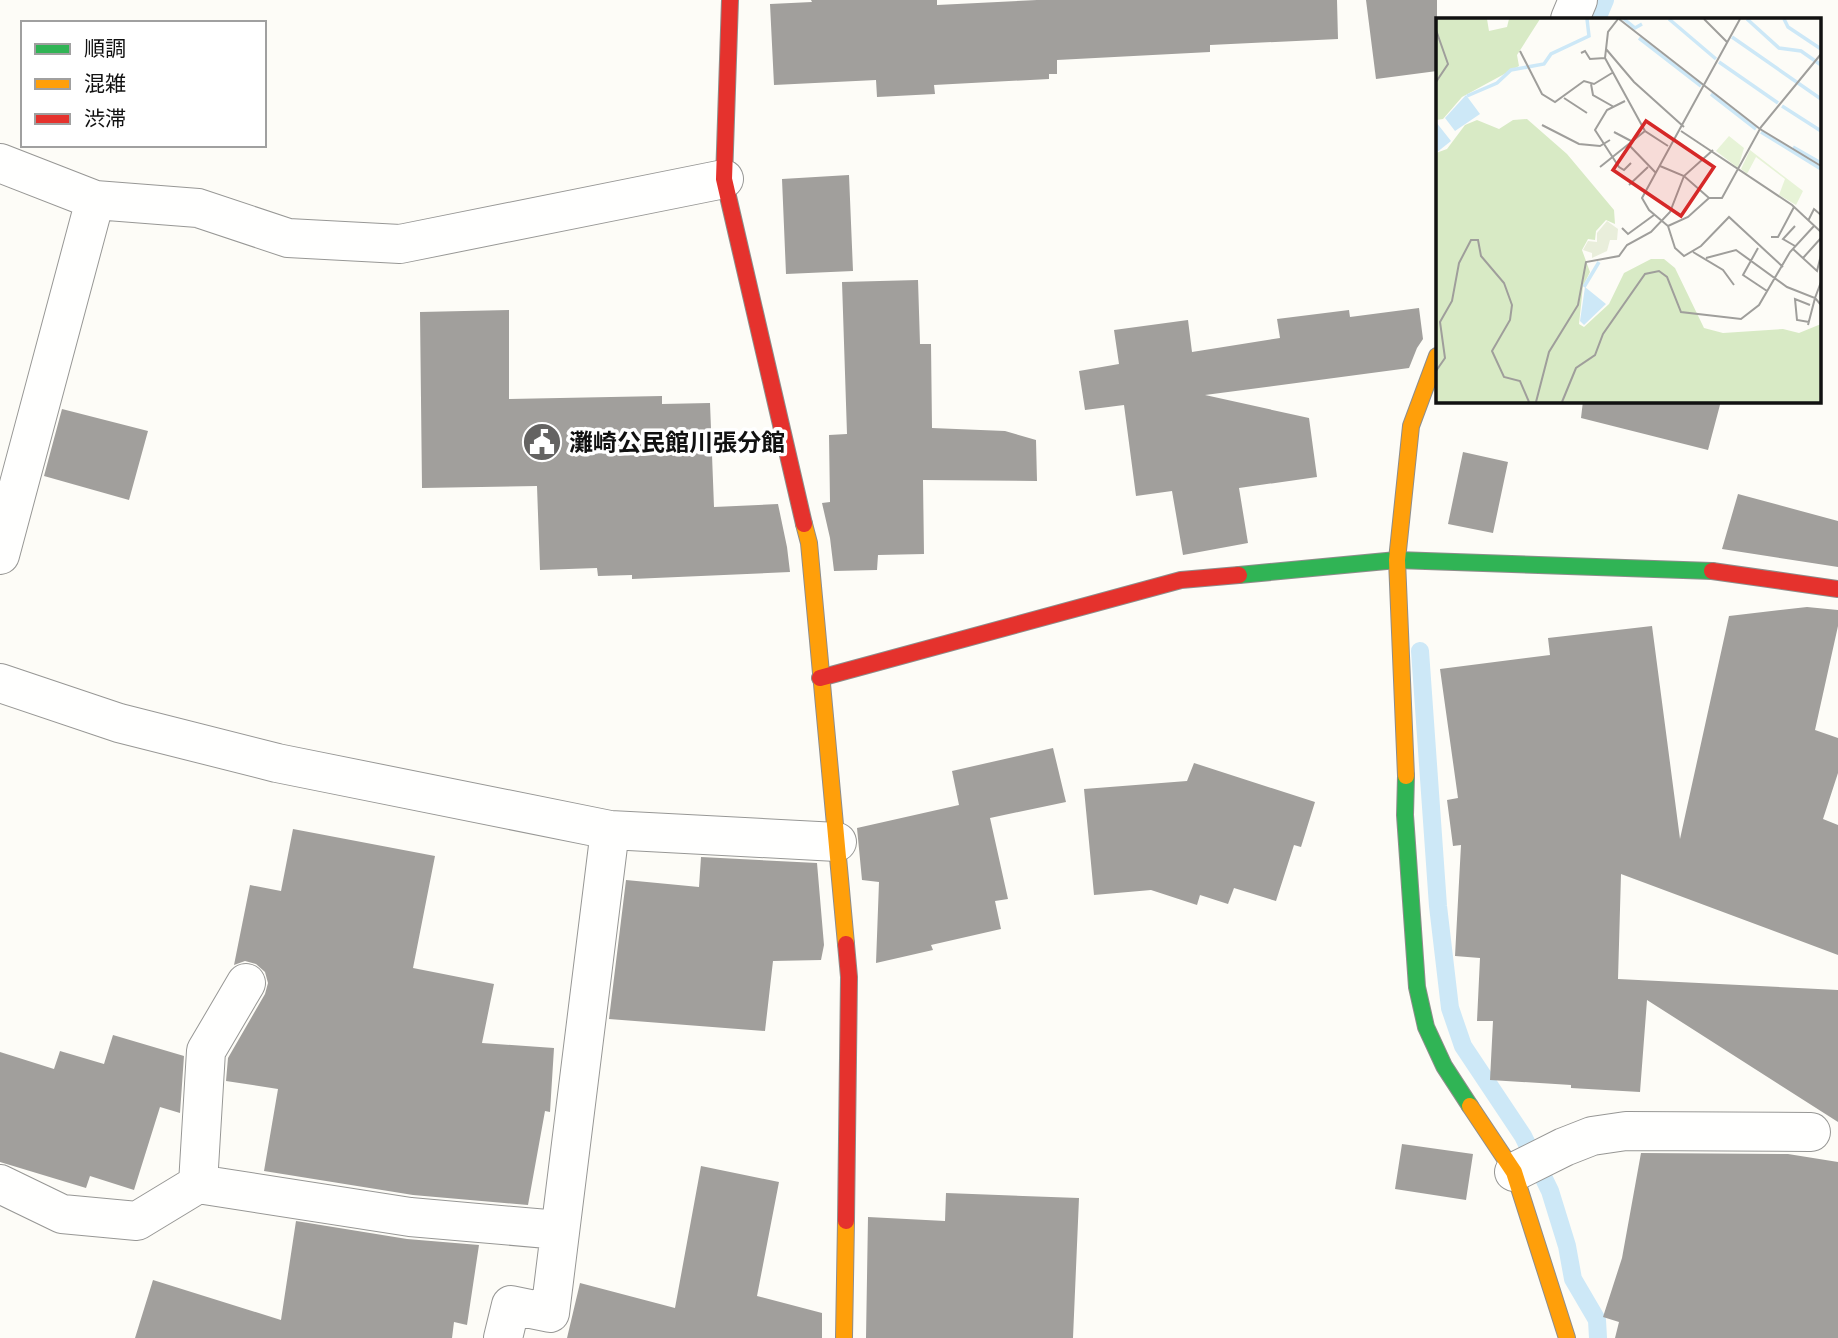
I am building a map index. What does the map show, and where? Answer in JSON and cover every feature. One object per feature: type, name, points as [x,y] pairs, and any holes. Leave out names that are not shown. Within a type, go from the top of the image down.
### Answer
[{"type":"street","points":[[730,0],[724,179],[809,543],[849,977],[844,1338]]},
{"type":"street","points":[[1570,18],[1578,0]]},
{"type":"street","points":[[0,163],[96,200],[198,208],[288,238],[400,244],[724,179]]},
{"type":"street","points":[[0,553],[96,200]]},
{"type":"street","points":[[1436,359],[1411,426],[1397,560],[1406,744],[1405,815],[1417,987],[1426,1027],[1444,1066],[1530,1164],[1567,1338]]},
{"type":"street","points":[[820,678],[1181,580],[1397,560],[1700,569],[1838,589]]},
{"type":"street","points":[[0,683],[119,723],[277,764],[610,830],[836,842]]},
{"type":"street","points":[[503,1338],[511,1305],[550,1313],[610,830]]},
{"type":"street","points":[[198,1184],[206,1051],[247,983]]},
{"type":"street","points":[[1530,1164],[1592,1136],[1626,1131],[1811,1132]]},
{"type":"street","points":[[0,1184],[62,1214],[137,1221],[198,1184],[410,1217],[559,1230]]},
{"type":"building","points":[[811,0],[937,0],[937,5],[1037,0],[1337,0],[1338,39],[1210,45],[1210,52],[1057,60],[1057,74],[1049,74],[1049,79],[934,85],[935,94],[877,97],[876,80],[774,85],[770,4],[812,2]]},
{"type":"building","points":[[1366,0],[1437,0],[1436,71],[1376,79]]},
{"type":"building","points":[[849,175],[853,271],[786,274],[782,179]]},
{"type":"building","points":[[918,280],[920,344],[931,344],[932,428],[1005,431],[1036,440],[1037,481],[923,480],[924,554],[878,555],[877,570],[834,571],[822,503],[830,502],[829,435],[847,434],[842,282]]},
{"type":"building","points":[[1419,308],[1423,339],[1409,368],[1205,395],[1309,418],[1317,477],[1239,488],[1248,543],[1183,555],[1172,491],[1136,496],[1124,405],[1085,410],[1079,371],[1119,364],[1114,330],[1188,320],[1192,352],[1280,338],[1277,319],[1349,310],[1350,317]]},
{"type":"building","points":[[509,310],[509,399],[662,396],[662,404],[710,403],[714,507],[778,504],[790,572],[632,579],[632,575],[598,576],[597,568],[540,570],[537,486],[422,488],[420,312]]},
{"type":"building","points":[[1583,402],[1721,402],[1708,450],[1581,418]]},
{"type":"building","points":[[62,409],[148,431],[129,500],[44,476]]},
{"type":"building","points":[[1463,452],[1508,462],[1493,533],[1448,524]]},
{"type":"building","points":[[1738,494],[1838,521],[1838,567],[1722,549]]},
{"type":"building","points":[[1807,607],[1838,610],[1838,626],[1815,730],[1838,738],[1838,773],[1823,819],[1838,825],[1838,955],[1621,874],[1618,979],[1838,990],[1838,1122],[1647,1000],[1640,1092],[1490,1080],[1493,1021],[1477,1021],[1480,958],[1455,956],[1461,845],[1453,846],[1447,800],[1458,798],[1440,669],[1550,655],[1548,638],[1652,626],[1680,839],[1729,616]]},
{"type":"building","points":[[1053,748],[1066,802],[990,818],[1008,899],[995,901],[1001,929],[931,945],[933,950],[876,963],[879,882],[862,880],[857,828],[959,805],[952,771]]},
{"type":"building","points":[[1194,763],[1315,802],[1301,847],[1294,845],[1276,901],[1234,888],[1228,904],[1200,895],[1197,905],[1151,890],[1094,895],[1084,789],[1187,781]]},
{"type":"building","points":[[293,829],[435,856],[413,968],[494,984],[482,1043],[554,1048],[550,1112],[545,1111],[528,1205],[413,1195],[264,1171],[278,1089],[226,1081],[228,1058],[265,994],[268,983],[265,972],[256,964],[245,961],[234,965],[250,885],[281,891]]},
{"type":"building","points":[[701,857],[817,863],[824,945],[821,960],[773,961],[765,1031],[609,1019],[626,880],[699,887]]},
{"type":"building","points":[[113,1035],[184,1056],[180,1113],[160,1107],[134,1190],[90,1176],[86,1188],[0,1162],[0,1052],[54,1069],[60,1051],[104,1064]]},
{"type":"building","points":[[1402,1144],[1473,1154],[1466,1200],[1395,1189]]},
{"type":"building","points":[[1641,1153],[1788,1154],[1838,1162],[1838,1338],[1615,1338],[1619,1322],[1603,1317],[1622,1258]]},
{"type":"building","points":[[701,1166],[779,1182],[757,1296],[822,1313],[822,1338],[567,1338],[580,1283],[675,1308]]},
{"type":"building","points":[[946,1193],[1079,1198],[1073,1338],[866,1338],[868,1217],[945,1221]]},
{"type":"building","points":[[296,1221],[407,1239],[479,1245],[467,1325],[454,1322],[452,1338],[135,1338],[153,1280],[281,1320]]},
{"type":"waterway","points":[[1597,18],[1605,0]]},
{"type":"waterway","points":[[1420,651],[1438,906],[1450,1008],[1463,1046],[1523,1136],[1550,1191],[1567,1246],[1573,1279],[1597,1320],[1598,1338]]},
{"type":"traffic: fast","points":[[1239,575],[1397,560],[1712,571]]},
{"type":"traffic: fast","points":[[1406,776],[1405,815],[1417,987],[1426,1027],[1444,1066],[1470,1106]]},
{"type":"traffic: slow","points":[[1406,776],[1397,560],[1411,426],[1436,359]]},
{"type":"traffic: slow","points":[[804,524],[809,543],[846,944]]},
{"type":"traffic: slow","points":[[1470,1106],[1514,1172],[1567,1338]]},
{"type":"traffic: slow","points":[[844,1338],[846,1221]]},
{"type":"traffic: jam","points":[[730,0],[724,179],[804,524]]},
{"type":"traffic: jam","points":[[1712,571],[1838,589]]},
{"type":"traffic: jam","points":[[820,678],[1181,580],[1239,575]]},
{"type":"traffic: jam","points":[[846,944],[849,977],[846,1221]]},
{"type":"place","name":"灘崎公民館川張分館","points":[[542,442]]}]
